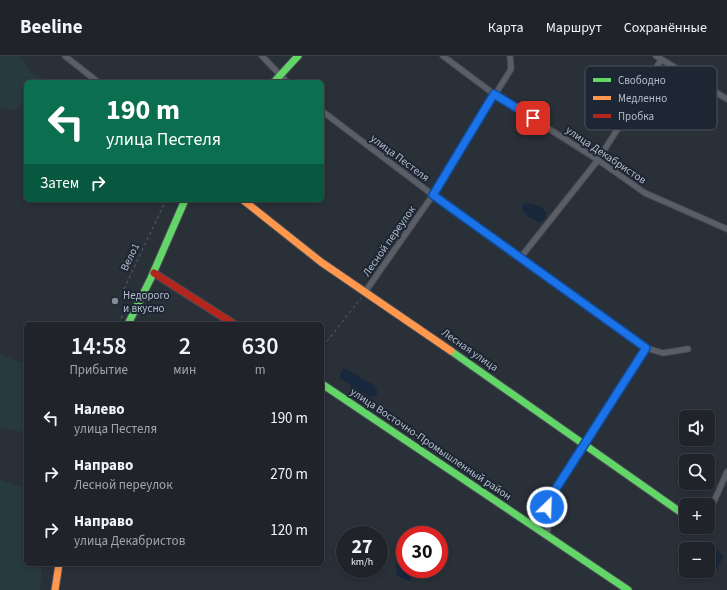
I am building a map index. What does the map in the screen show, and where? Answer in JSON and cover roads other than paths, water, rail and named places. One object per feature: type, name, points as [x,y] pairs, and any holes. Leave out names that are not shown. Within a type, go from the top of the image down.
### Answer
[{"type":"street","points":[[65,56],[95,80]]},
{"type":"street","points":[[262,56],[284,80]]},
{"type":"street","points":[[276,80],[298,56]]},
{"type":"street","name":"улица Декабристов","points":[[443,56],[494,94],[598,160],[645,193],[727,228]]},
{"type":"street","name":"Лесной переулок","points":[[365,292],[433,195],[494,94],[511,69],[510,56]]},
{"type":"street","points":[[656,56],[671,66]]},
{"type":"street","points":[[657,66],[661,60]]},
{"type":"street","points":[[717,93],[727,99]]},
{"type":"street","name":"улица Пестеля","points":[[324,113],[433,195],[646,348],[663,353],[688,349]]},
{"type":"street","points":[[521,257],[598,160],[617,130]]},
{"type":"street","points":[[129,322],[154,273],[184,202]]},
{"type":"street","name":"Лесная улица","points":[[246,202],[321,262],[584,443],[679,511]]},
{"type":"street","points":[[154,273],[231,322]]},
{"type":"street","points":[[546,536],[550,521],[547,502],[646,348]]},
{"type":"street","name":"улица Восточно-Промышленный район","points":[[324,385],[619,587],[628,590]]},
{"type":"street","points":[[715,499],[727,472]]},
{"type":"street","points":[[55,590],[59,566]]},
{"type":"water","points":[[524,203],[540,206],[546,212],[546,218],[542,222],[530,218],[523,210],[522,207]]},
{"type":"water","points":[[344,368],[372,384],[377,390],[377,395],[371,398],[340,378],[340,372]]},
{"type":"water","points":[[715,549],[723,557],[715,570]]},
{"type":"water","points":[[402,578],[411,578],[409,581]]},
{"type":"place","name":"Недорого и вкусно","points":[[115,301]]}]
